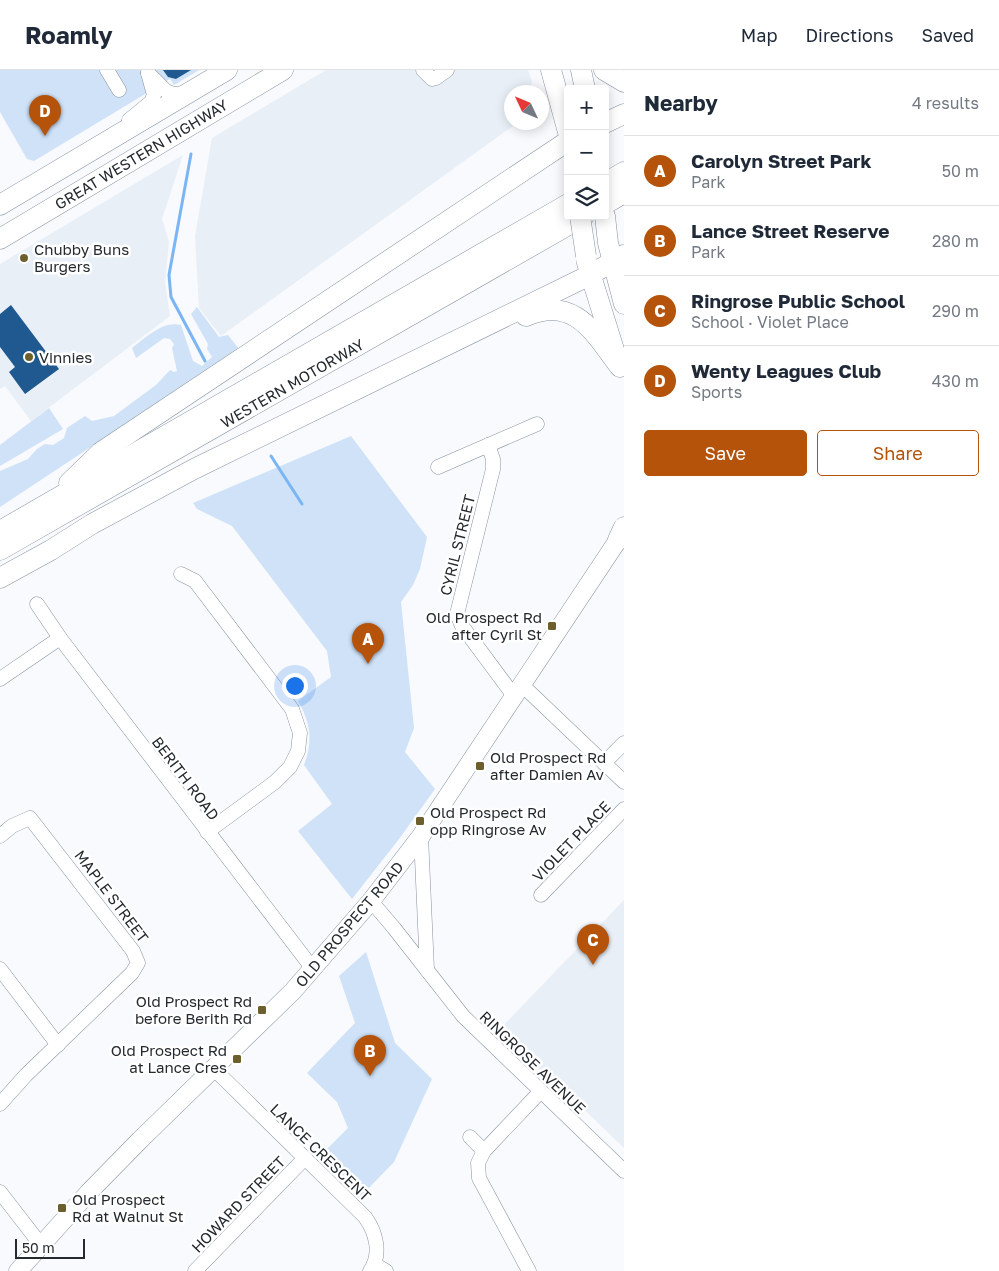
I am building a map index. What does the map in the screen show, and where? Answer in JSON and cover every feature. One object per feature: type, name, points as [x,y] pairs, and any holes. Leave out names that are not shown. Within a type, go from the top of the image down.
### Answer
[{"type":"highway","name":"GREAT WESTERN HIGHWAY","points":[[0,205],[227,70]]},
{"type":"highway","name":"GREAT WESTERN HIGHWAY","points":[[0,239],[282,70]]},
{"type":"highway","points":[[551,70],[567,130]]},
{"type":"highway","points":[[581,70],[583,85]]},
{"type":"highway","points":[[604,70],[624,82]]},
{"type":"highway","points":[[609,121],[624,114]]},
{"type":"highway","points":[[48,504],[101,452],[564,144]]},
{"type":"highway","points":[[609,181],[624,172]]},
{"type":"highway","points":[[609,202],[624,193]]},
{"type":"highway","name":"WESTERN MOTORWAY","points":[[0,531],[564,206]]},
{"type":"highway","name":"WESTERN MOTORWAY","points":[[0,550],[575,220]]},
{"type":"highway","points":[[582,220],[588,265],[622,372]]},
{"type":"highway","points":[[606,220],[615,253],[624,304]]},
{"type":"highway","points":[[0,578],[51,550],[92,524],[212,460],[588,265],[615,253]]},
{"type":"highway","points":[[51,550],[137,511],[258,446],[531,314],[553,310],[575,315],[591,329],[622,372]]},
{"type":"main road","name":"OLD PROSPECT ROAD","points":[[18,1271],[128,1153],[255,1030],[313,969],[371,902],[421,836],[622,532]]},
{"type":"street","points":[[107,70],[119,90]]},
{"type":"street","points":[[423,70],[432,79],[447,70]]},
{"type":"street","points":[[104,143],[150,102],[154,95],[148,73],[166,91],[173,94],[190,93]]},
{"type":"street","points":[[438,467],[537,424]]},
{"type":"street","name":"CYRIL STREET","points":[[488,445],[493,459],[492,469],[457,614],[462,626],[518,690],[624,782]]},
{"type":"street","points":[[182,574],[195,581],[292,709],[300,733],[298,751],[290,767],[275,782],[207,832]]},
{"type":"street","name":"BERITH ROAD","points":[[37,604],[60,638],[313,969]]},
{"type":"street","points":[[0,679],[60,638]]},
{"type":"street","points":[[604,763],[624,743]]},
{"type":"street","name":"VIOLET PLACE","points":[[541,895],[624,809]]},
{"type":"street","name":"MAPLE STREET","points":[[0,836],[12,826],[30,818],[136,956],[138,963],[132,973],[0,1104]]},
{"type":"street","points":[[421,836],[427,970]]},
{"type":"street","name":"RINGROSE AVENUE","points":[[371,902],[394,928],[463,1016],[624,1171]]},
{"type":"street","points":[[0,969],[58,1045]]},
{"type":"street","name":"LANCE CRESCENT","points":[[214,1069],[368,1220],[376,1242],[372,1267]]},
{"type":"street","points":[[529,1271],[479,1178],[478,1163],[484,1151],[540,1092]]},
{"type":"street","points":[[470,1137],[484,1151]]},
{"type":"street","name":"HOWARD STREET","points":[[195,1271],[304,1159]]},
{"type":"street","points":[[0,1192],[41,1245]]},
{"type":"street","points":[[372,1267],[386,1271]]},
{"type":"shaded area","points":[[0,70],[199,70],[174,85],[170,79],[34,161],[27,159],[0,112]]},
{"type":"shaded area","points":[[326,70],[528,70],[532,82],[531,85],[504,85],[504,130],[507,130],[221,336],[199,308],[195,236],[212,138]]},
{"type":"shaded area","points":[[183,155],[162,219],[169,242],[165,283],[170,316],[31,421],[5,386],[0,389],[0,264]]},
{"type":"shaded area","points":[[197,307],[219,337],[228,335],[239,349],[0,507],[0,471],[28,459],[37,449],[45,444],[53,445],[64,438],[67,428],[85,416],[92,421],[114,416],[156,385],[170,370],[177,371],[172,348],[174,344],[170,339],[164,338],[136,358],[132,348],[149,335],[167,325],[181,325],[193,361],[202,366],[212,357],[207,349],[208,344],[191,314]]},
{"type":"shaded area","points":[[49,408],[63,429],[0,466],[0,445]]},
{"type":"shaded area","points":[[351,436],[427,537],[420,569],[413,585],[401,602],[414,728],[405,752],[435,789],[352,899],[298,831],[332,804],[304,765],[309,748],[309,733],[306,717],[298,701],[331,677],[327,651],[232,526],[197,509],[193,503]]},
{"type":"shaded area","points":[[624,900],[624,1148],[562,1088],[555,1085],[499,1030]]},
{"type":"shaded area","points":[[366,952],[395,1043],[432,1079],[394,1162],[359,1198],[318,1158],[348,1128],[337,1102],[307,1073],[355,1023],[339,976]]},
{"type":"building","points":[[163,70],[191,70],[176,79],[168,77]]},
{"type":"building","name":"Vinnies","points":[[11,305],[59,369],[25,394],[9,372],[15,367],[0,347],[0,314]]},
{"type":"waterway","points":[[191,154],[169,275],[171,297],[205,361]]},
{"type":"waterway","points":[[271,456],[302,504]]},
{"type":"place","name":"Wenty Leagues Club","points":[[45,136]]},
{"type":"place","name":"Chubby Buns Burgers","points":[[24,258]]},
{"type":"place","name":"Vinnies","points":[[29,357]]},
{"type":"place","name":"Old Prospect Rd after Cyril St","points":[[552,626]]},
{"type":"place","name":"Carolyn Street Park","points":[[368,664]]},
{"type":"place","name":"Old Prospect Rd after Damien Av","points":[[480,766]]},
{"type":"place","name":"Old Prospect Rd opp Ringrose Av","points":[[420,821]]},
{"type":"place","name":"Ringrose Public School","points":[[593,965]]},
{"type":"place","name":"Old Prospect Rd before Berith Rd","points":[[262,1010]]},
{"type":"place","name":"Old Prospect Rd at Lance Cres","points":[[237,1059]]},
{"type":"place","name":"Lance Street Reserve","points":[[370,1076]]},
{"type":"place","name":"Old Prospect Rd at Walnut St","points":[[62,1208]]}]
